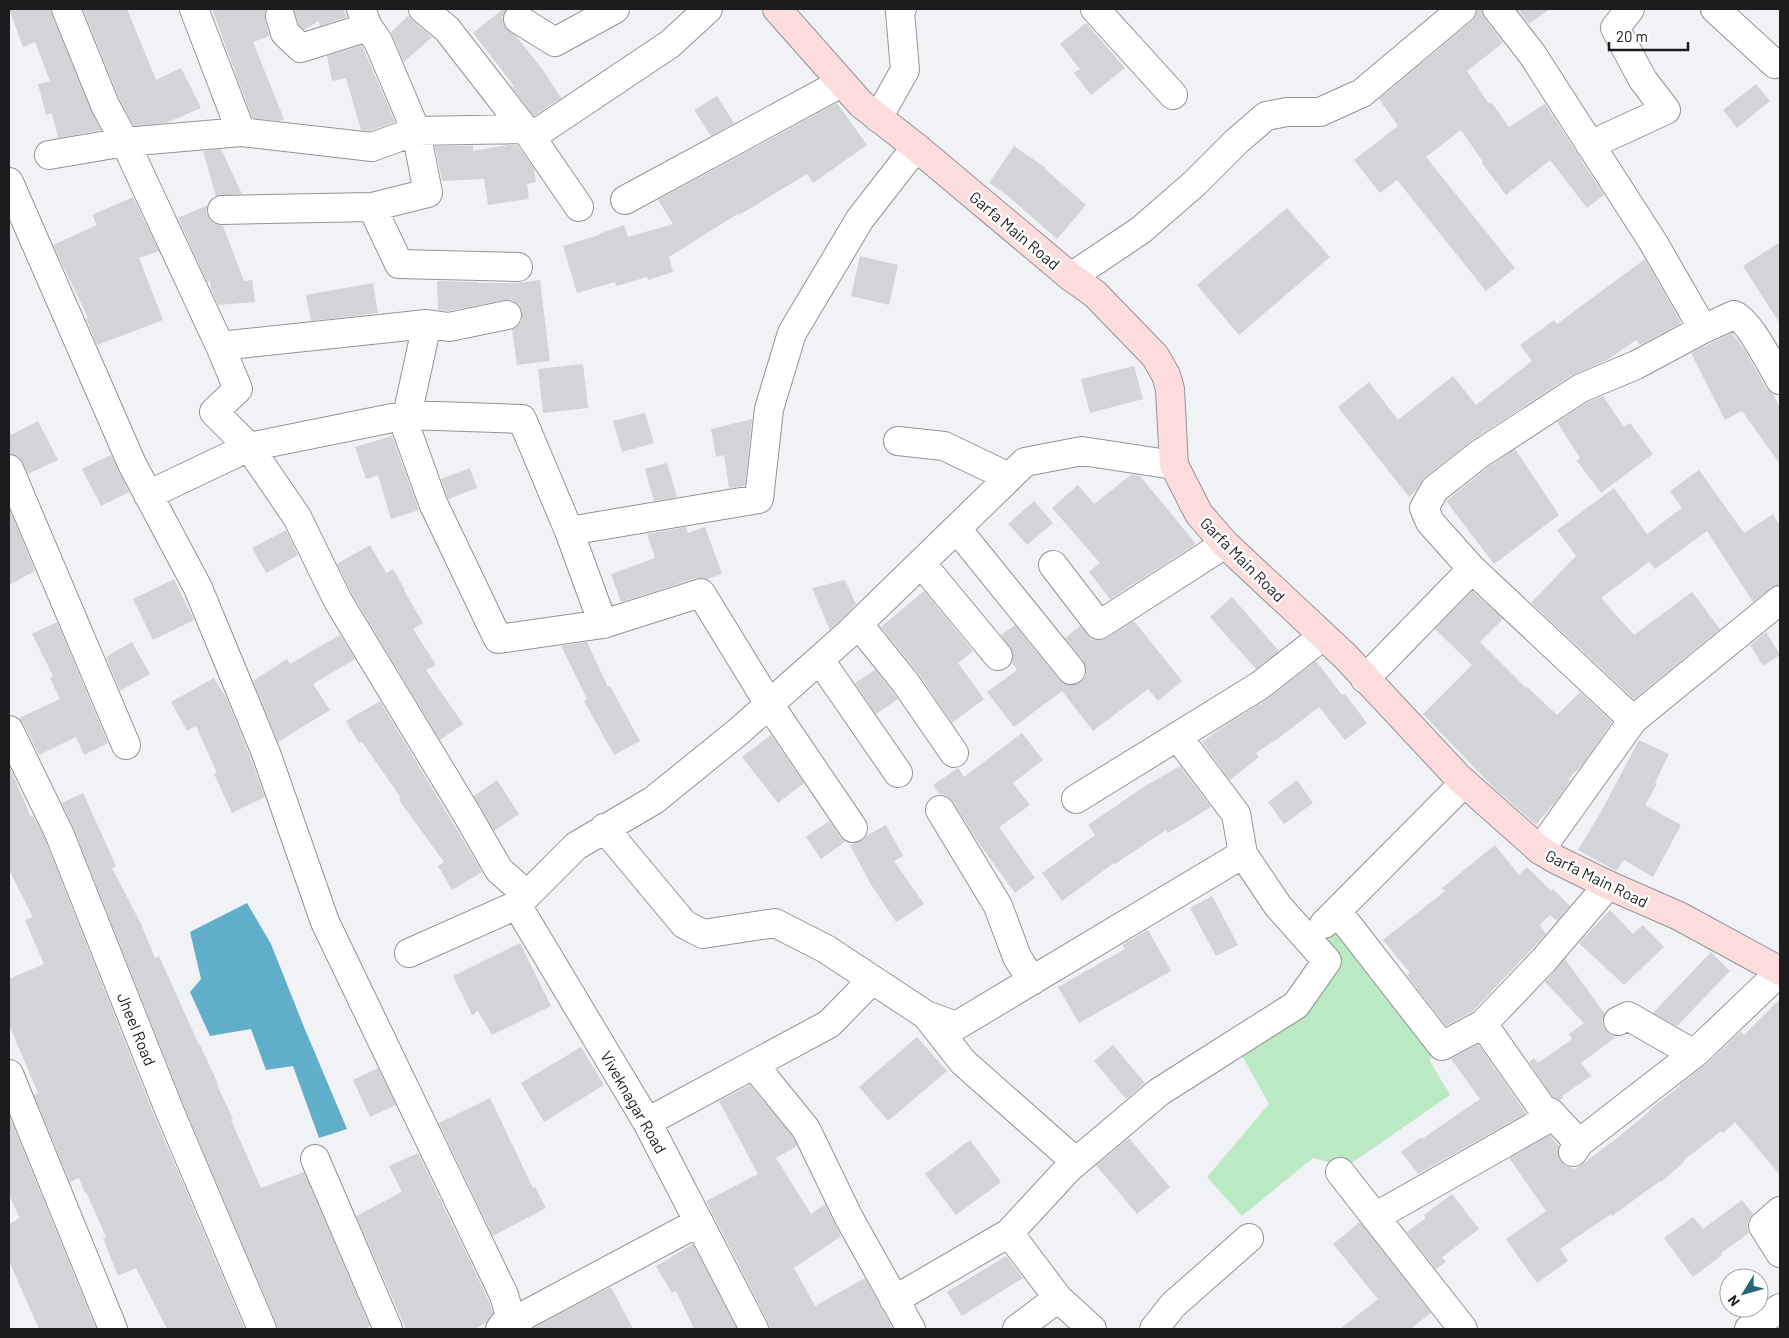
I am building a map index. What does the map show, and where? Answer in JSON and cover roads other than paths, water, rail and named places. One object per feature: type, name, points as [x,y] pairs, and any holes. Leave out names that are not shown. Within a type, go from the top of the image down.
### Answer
[{"type":"main road","name":"Garfa Main Road","points":[[777,9],[861,104],[916,147],[1071,277],[1095,294],[1155,356],[1166,375],[1170,390],[1174,465],[1199,514],[1225,544],[1345,656],[1464,783],[1540,850],[1608,886],[1679,916],[1780,971]]},
{"type":"street","points":[[66,9],[105,105],[125,142],[220,346],[427,324],[449,327],[507,314]]},
{"type":"street","points":[[194,9],[241,132]]},
{"type":"street","points":[[423,9],[447,28],[528,133],[579,206]]},
{"type":"street","points":[[518,19],[555,42],[615,9]]},
{"type":"street","points":[[50,155],[125,142],[241,132],[372,147],[416,131],[528,133],[670,44],[708,9]]},
{"type":"street","points":[[878,118],[905,70],[900,12],[902,9]]},
{"type":"street","points":[[1095,9],[1173,95]]},
{"type":"street","points":[[1071,277],[1142,230],[1266,116],[1287,112],[1320,112],[1362,93],[1462,9]]},
{"type":"street","points":[[1497,9],[1532,54],[1590,144],[1653,242],[1703,329]]},
{"type":"street","points":[[1590,144],[1666,110],[1643,80],[1615,28],[1630,9]]},
{"type":"street","points":[[1715,9],[1775,64],[1780,62]]},
{"type":"street","points":[[222,210],[372,207],[428,193],[416,131],[378,41],[365,18],[301,48],[285,33],[280,16]]},
{"type":"street","points":[[625,200],[841,83]]},
{"type":"street","points":[[569,531],[759,499],[769,409],[792,333],[860,219],[916,147]]},
{"type":"street","points":[[9,182],[124,446],[202,597],[266,753],[325,922],[504,1295],[508,1326],[698,1222]]},
{"type":"street","points":[[372,207],[399,264],[518,267]]},
{"type":"street","points":[[1633,720],[1472,569],[1430,522],[1424,508],[1435,490],[1478,455],[1581,388],[1636,366],[1703,329],[1734,315],[1739,317],[1752,332],[1780,380]]},
{"type":"street","points":[[427,324],[406,425],[433,503],[498,639],[603,624],[701,593],[770,704],[853,828]]},
{"type":"street","name":"Viveknagar Road","points":[[220,346],[238,389],[214,412],[249,447],[297,517],[338,601],[499,870],[526,895],[647,1122],[754,1329]]},
{"type":"street","points":[[148,495],[249,447],[407,415],[522,419],[569,531],[603,624]]},
{"type":"street","points":[[898,441],[944,446],[1010,477]]},
{"type":"street","points":[[409,953],[526,895],[576,846],[654,800],[770,704],[859,625],[1025,462],[1082,452],[1174,465]]},
{"type":"street","points":[[9,469],[126,745]]},
{"type":"street","points":[[957,529],[1071,670]]},
{"type":"street","points":[[1053,565],[1099,625],[1225,544]]},
{"type":"street","points":[[921,563],[998,656]]},
{"type":"street","points":[[1365,679],[1472,569]]},
{"type":"street","points":[[1540,850],[1633,720],[1780,600]]},
{"type":"street","points":[[859,625],[905,682],[954,753]]},
{"type":"street","points":[[1076,799],[1259,686],[1323,636]]},
{"type":"street","points":[[820,660],[898,773]]},
{"type":"street","name":"Jheel Road","points":[[9,730],[59,833],[170,1112],[262,1329]]},
{"type":"street","points":[[894,1300],[1009,1233],[1076,1162],[1159,1092],[1296,1005],[1327,961],[1278,906],[1243,854],[1236,814],[1178,737]]},
{"type":"street","points":[[1309,940],[1464,783]]},
{"type":"street","points":[[940,810],[998,906],[1017,957],[1032,981]]},
{"type":"street","points":[[604,828],[684,924],[703,934],[775,922],[826,949],[926,1014],[956,1026],[1243,854]]},
{"type":"street","points":[[1337,911],[1442,1046],[1483,1024],[1544,960],[1608,886]]},
{"type":"street","points":[[1549,1118],[1550,1112],[1576,1148],[1694,1054],[1780,971]]},
{"type":"street","points":[[647,1122],[829,1024],[872,980]]},
{"type":"street","points":[[926,1014],[963,1062],[1076,1162]]},
{"type":"street","points":[[1618,1021],[1628,1016],[1694,1054]]},
{"type":"street","points":[[1483,1024],[1549,1118]]},
{"type":"street","points":[[754,1064],[806,1129],[849,1218],[911,1329]]},
{"type":"street","points":[[9,1074],[113,1329]]},
{"type":"street","points":[[1375,1217],[1549,1118]]},
{"type":"street","points":[[315,1159],[388,1329]]},
{"type":"street","points":[[1340,1172],[1463,1329]]},
{"type":"street","points":[[1780,1211],[1763,1226],[1780,1253]]},
{"type":"street","points":[[1009,1233],[1058,1298],[1092,1329]]},
{"type":"street","points":[[1154,1329],[1173,1305],[1249,1238]]},
{"type":"street","points":[[1017,1329],[1058,1298]]},
{"type":"street","points":[[1749,1329],[1780,1308]]},
{"type":"water","points":[[247,903],[271,944],[347,1129],[319,1138],[293,1066],[266,1070],[251,1029],[210,1036],[190,992],[201,979],[190,932]]}]
